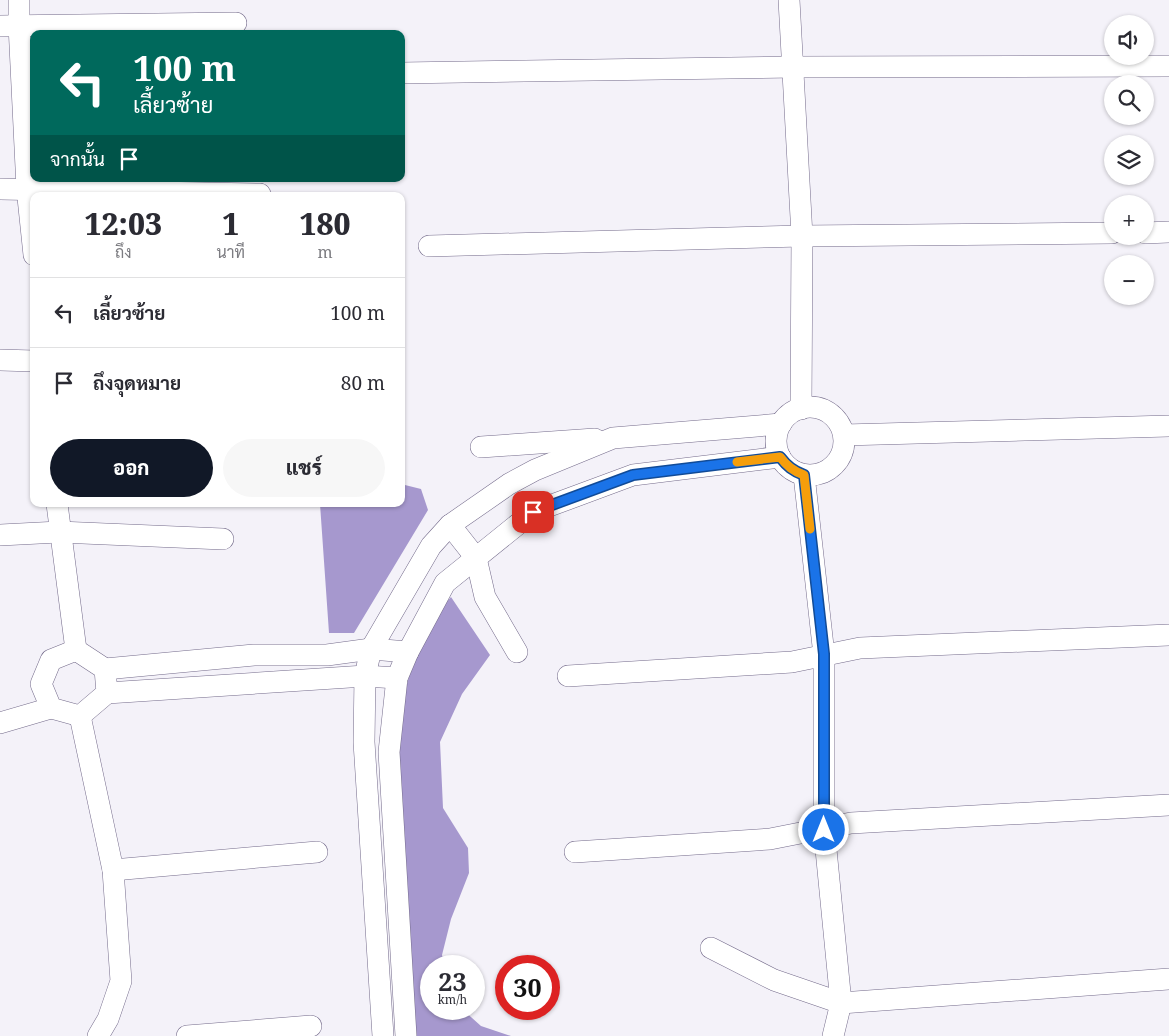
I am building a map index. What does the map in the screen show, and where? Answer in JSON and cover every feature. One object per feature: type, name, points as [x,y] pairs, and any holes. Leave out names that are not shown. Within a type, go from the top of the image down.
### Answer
[{"type":"street","points":[[19,0],[9,26],[30,217]]},
{"type":"street","points":[[790,0],[802,236],[801,409]]},
{"type":"street","points":[[9,26],[236,23]]},
{"type":"street","points":[[405,73],[793,67],[1169,66]]},
{"type":"street","points":[[0,189],[182,192]]},
{"type":"street","points":[[1154,233],[1169,232]]},
{"type":"street","points":[[429,246],[802,236],[1104,233]]},
{"type":"street","points":[[0,360],[30,361]]},
{"type":"street","points":[[801,409],[823,410],[833,416],[840,425],[844,435],[844,446],[840,456],[834,465],[825,472],[804,475],[794,471],[780,457],[777,440],[781,424],[793,412],[801,409]]},
{"type":"street","points":[[481,447],[781,424]]},
{"type":"street","points":[[844,435],[1169,426]]},
{"type":"street","points":[[383,1036],[364,742],[365,676],[371,649],[431,546],[450,525],[509,484],[535,470],[612,438]]},
{"type":"street","points":[[406,1036],[389,752],[397,678],[408,652],[445,583],[533,512],[633,475],[780,457]]},
{"type":"street","points":[[804,475],[824,654],[824,830],[841,1003],[833,1036]]},
{"type":"street","points":[[509,484],[533,512]]},
{"type":"street","points":[[57,507],[76,650],[105,669],[254,655],[327,655],[371,649],[408,652]]},
{"type":"street","points":[[450,525],[476,558],[485,597],[517,652]]},
{"type":"street","points":[[0,535],[59,532],[223,539]]},
{"type":"street","points":[[568,676],[792,662],[860,648],[1169,636]]},
{"type":"street","points":[[51,708],[41,684],[51,660],[76,650]]},
{"type":"street","points":[[105,669],[107,693]]},
{"type":"street","points":[[80,716],[107,693],[365,676],[397,678]]},
{"type":"street","points":[[0,722],[51,708],[80,716]]},
{"type":"street","points":[[80,716],[113,870],[121,981],[108,1019],[98,1036]]},
{"type":"street","points":[[575,852],[770,839],[851,824],[1169,806]]},
{"type":"street","points":[[113,870],[317,852]]},
{"type":"street","points":[[710,948],[774,980],[841,1003],[1169,979]]},
{"type":"street","points":[[187,1036],[311,1026]]},
{"type":"shaded area","points":[[405,485],[421,489],[428,510],[354,633],[329,633],[320,507],[405,507]]},
{"type":"shaded area","points":[[451,597],[490,655],[462,694],[440,742],[443,808],[468,848],[469,873],[451,919],[442,955],[420,955],[420,1020],[474,1020],[481,1026],[511,1036],[408,1036],[392,742],[421,630]]},
{"type":"slow traffic","points":[[737,462],[780,457],[794,471],[804,475],[810,529]]},
{"type":"route","points":[[533,512],[633,475],[780,457],[794,471],[804,475],[824,654],[824,830]]}]
